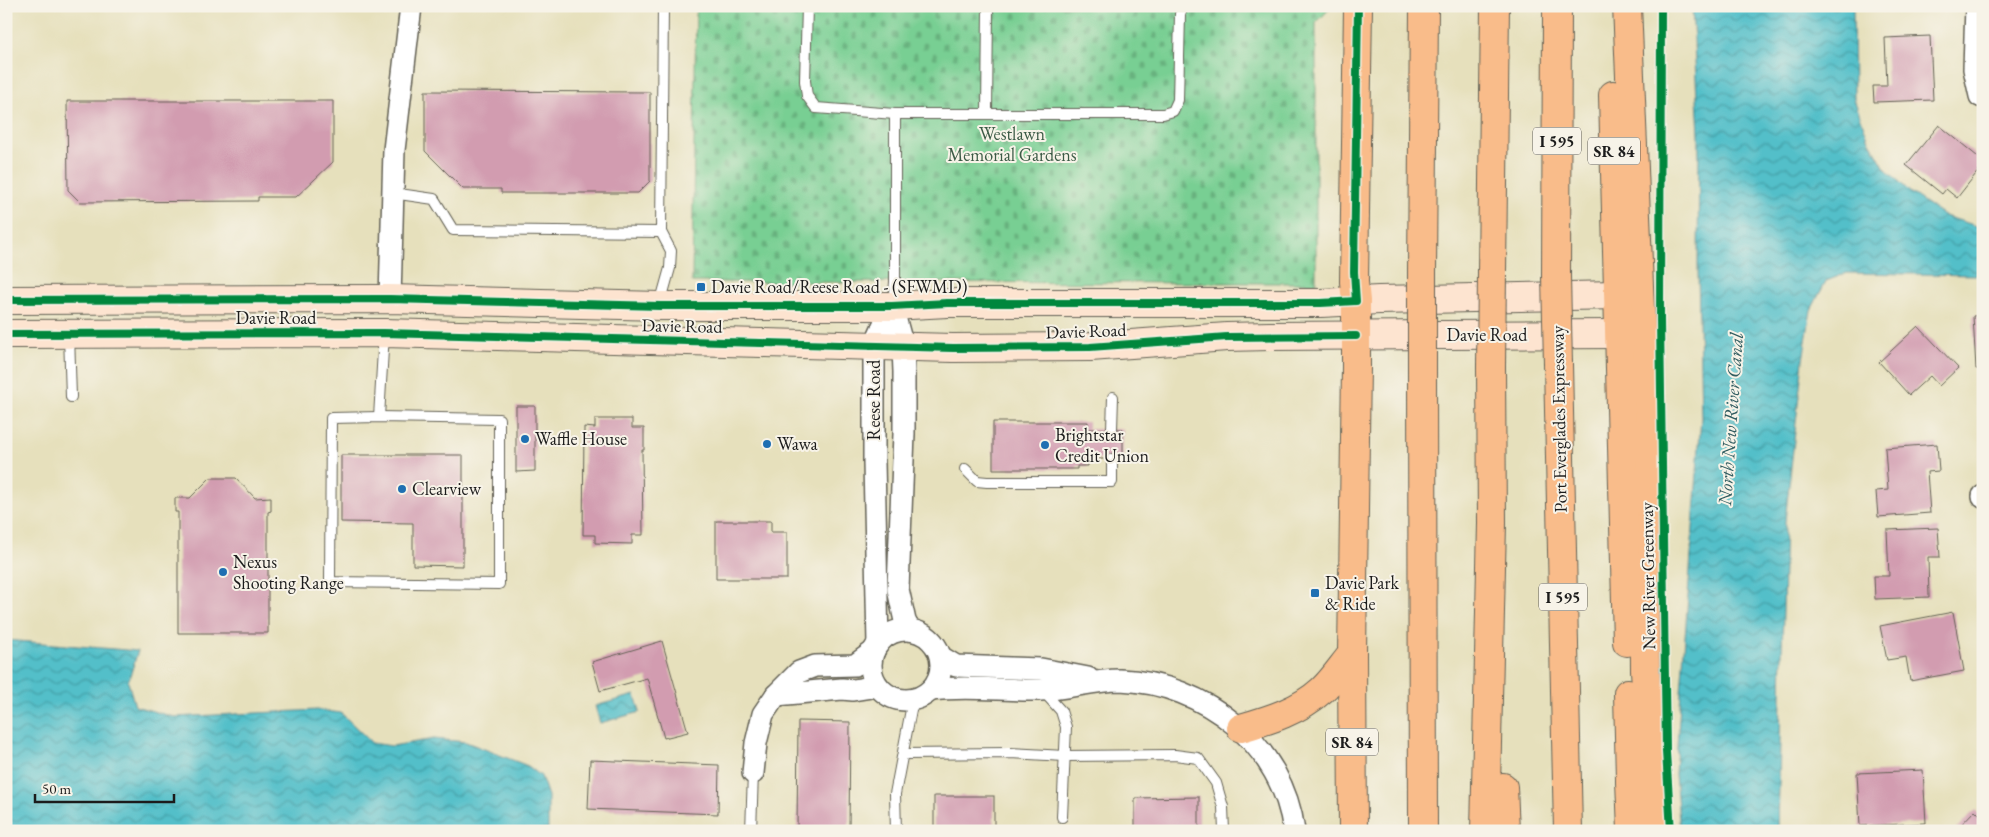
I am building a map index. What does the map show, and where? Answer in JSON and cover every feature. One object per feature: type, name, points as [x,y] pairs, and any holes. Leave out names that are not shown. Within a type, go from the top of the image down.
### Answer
[{"type":"main road","name":"SR 84","points":[[1353,831],[1352,654],[1356,336],[1354,272],[1358,6]]},
{"type":"main road","points":[[1423,831],[1422,274],[1424,6]]},
{"type":"main road","points":[[1485,831],[1492,523],[1491,367],[1496,6]]},
{"type":"main road","name":"Port Everglades Expressway","points":[[1557,6],[1556,276],[1568,831]]},
{"type":"main road","name":"SR 84","points":[[1611,6],[1630,780],[1636,831]]},
{"type":"main road","points":[[1628,6],[1642,356],[1646,670],[1655,831]]},
{"type":"main road","name":"Davie Road","points":[[6,300],[390,299],[660,306],[892,306],[947,303],[1321,304],[1356,301],[1617,295]]},
{"type":"main road","name":"Davie Road","points":[[6,334],[384,333],[953,348],[1090,347],[1227,337],[1618,334]]},
{"type":"main road","points":[[1492,523],[1505,831]]},
{"type":"main road","points":[[1241,728],[1273,718],[1302,705],[1322,690],[1352,654]]},
{"type":"main road","points":[[1630,780],[1632,831]]},
{"type":"street","points":[[1976,6],[1974,69],[1980,96],[1983,98]]},
{"type":"street","points":[[390,299],[394,150],[414,7]]},
{"type":"street","name":"Reese Road","points":[[876,648],[874,346],[892,306]]},
{"type":"street","name":"Reese Road","points":[[892,306],[903,347],[904,434],[898,589],[905,621],[909,629]]},
{"type":"street","points":[[753,773],[756,743],[763,714],[776,695],[799,672],[815,666],[855,665],[892,632],[909,629],[920,632],[929,638],[937,646],[941,657],[940,675],[922,695]]},
{"type":"street","points":[[876,648],[872,670],[878,686],[894,698],[904,700],[953,687],[1042,690],[1103,680]]},
{"type":"street","points":[[941,657],[956,666],[1041,669],[1103,680],[1143,682],[1165,686],[1195,698],[1224,715],[1241,728],[1265,754],[1283,787],[1293,818],[1294,831]]},
{"type":"street","points":[[776,695],[842,689],[853,690],[878,686]]},
{"type":"lane","points":[[660,306],[670,268],[671,250],[661,232],[663,6]]},
{"type":"lane","points":[[807,6],[804,81],[807,96],[816,108],[895,114],[1163,114],[1173,111],[1178,100],[1180,14],[1184,6]]},
{"type":"lane","points":[[987,114],[988,6]]},
{"type":"lane","points":[[892,306],[895,282],[895,114]]},
{"type":"lane","points":[[392,193],[434,200],[453,230],[661,232]]},
{"type":"lane","points":[[379,417],[384,333]]},
{"type":"lane","points":[[69,334],[71,396]]},
{"type":"lane","points":[[1112,397],[1112,428]]},
{"type":"lane","points":[[379,417],[499,418],[499,584],[330,582],[331,418],[379,417]]},
{"type":"lane","points":[[965,469],[977,481],[987,482],[1112,482],[1112,459]]},
{"type":"lane","points":[[1042,690],[1061,711],[1066,727],[1062,816]]},
{"type":"lane","points":[[896,831],[895,794],[904,754],[905,736],[922,695]]},
{"type":"lane","points":[[904,754],[1010,752],[1064,756],[1175,755],[1198,758],[1216,783],[1223,807],[1224,831]]},
{"type":"lane","points":[[751,831],[753,773]]},
{"type":"green space","name":"Westlawn Memorial Gardens","points":[[696,6],[1332,6],[1316,23],[1316,283],[692,282]]},
{"type":"water","name":"North New River Canal","points":[[1692,6],[1853,6],[1854,99],[1868,138],[1885,168],[1911,193],[1945,216],[1983,228],[1983,275],[1847,273],[1826,281],[1811,310],[1803,360],[1785,521],[1778,831],[1680,831],[1675,774],[1701,418],[1698,270],[1699,134]]},
{"type":"water","points":[[6,640],[138,651],[128,682],[135,706],[174,717],[318,710],[341,713],[372,743],[392,746],[434,739],[466,742],[528,766],[541,776],[548,796],[548,831],[6,831]]},
{"type":"water","points":[[635,695],[640,712],[600,723],[595,706]]},
{"type":"building","points":[[1930,36],[1933,100],[1874,102],[1873,86],[1887,86],[1885,38]]},
{"type":"building","points":[[425,91],[650,92],[650,181],[638,193],[501,193],[501,189],[463,189],[425,151]]},
{"type":"building","points":[[67,101],[333,101],[333,162],[296,197],[258,197],[258,201],[80,202],[68,190]]},
{"type":"building","points":[[1939,125],[1983,161],[1983,165],[1957,198],[1946,189],[1942,194],[1906,165]]},
{"type":"building","points":[[1983,315],[1983,369],[1976,369],[1973,316]]},
{"type":"building","points":[[1918,326],[1958,368],[1939,386],[1930,376],[1909,395],[1879,362]]},
{"type":"building","name":"Waffle House","points":[[516,406],[535,406],[535,471],[516,472]]},
{"type":"building","points":[[595,419],[632,419],[632,428],[644,428],[644,450],[642,450],[643,535],[632,535],[632,544],[595,543],[595,535],[583,535],[584,427],[595,428]]},
{"type":"building","points":[[993,422],[1088,422],[1088,429],[1123,429],[1123,459],[1088,459],[1088,466],[1077,466],[1077,469],[993,469]]},
{"type":"building","points":[[1937,444],[1939,471],[1927,472],[1930,513],[1878,517],[1876,491],[1888,490],[1885,448]]},
{"type":"building","name":"Clearview","points":[[341,455],[463,455],[463,566],[413,565],[413,523],[341,522]]},
{"type":"building","name":"Nexus Shooting Range","points":[[210,478],[236,478],[255,498],[271,497],[271,511],[268,512],[268,633],[178,633],[178,512],[175,512],[175,498],[190,498]]},
{"type":"building","points":[[716,521],[771,521],[771,532],[787,532],[787,579],[716,579]]},
{"type":"building","points":[[1938,528],[1940,557],[1928,557],[1929,597],[1875,599],[1874,576],[1889,576],[1887,530]]},
{"type":"building","points":[[1953,612],[1964,671],[1910,681],[1906,657],[1887,660],[1880,626]]},
{"type":"building","points":[[662,641],[688,732],[664,738],[647,678],[600,691],[592,662]]},
{"type":"building","points":[[798,721],[850,722],[849,831],[797,831]]},
{"type":"building","points":[[590,760],[719,765],[718,814],[588,809]]},
{"type":"building","points":[[1923,770],[1926,823],[1860,826],[1857,773]]},
{"type":"building","points":[[934,796],[994,796],[994,831],[934,831]]},
{"type":"building","points":[[1199,797],[1199,831],[1135,831],[1135,798]]},
{"type":"building","points":[[1975,810],[1983,818],[1983,831],[1955,831]]},
{"type":"cycle path","points":[[6,300],[390,299],[660,306],[892,306],[947,303],[1321,303],[1356,301],[1354,272],[1358,6]]},
{"type":"cycle path","name":"New River Greenway","points":[[1661,6],[1660,320],[1666,752],[1671,831]]},
{"type":"cycle path","points":[[6,334],[384,333],[953,348],[1090,347],[1227,337],[1356,336]]},
{"type":"place","name":"Davie Road/Reese Road - (SFWMD)","points":[[701,287]]},
{"type":"place","name":"Waffle House","points":[[525,439]]},
{"type":"place","name":"Wawa","points":[[767,444]]},
{"type":"place","name":"Brightstar Credit Union","points":[[1045,445]]},
{"type":"place","name":"Clearview","points":[[402,489]]},
{"type":"place","name":"Nexus Shooting Range","points":[[223,572]]},
{"type":"place","name":"Davie Park & Ride","points":[[1315,593]]}]
